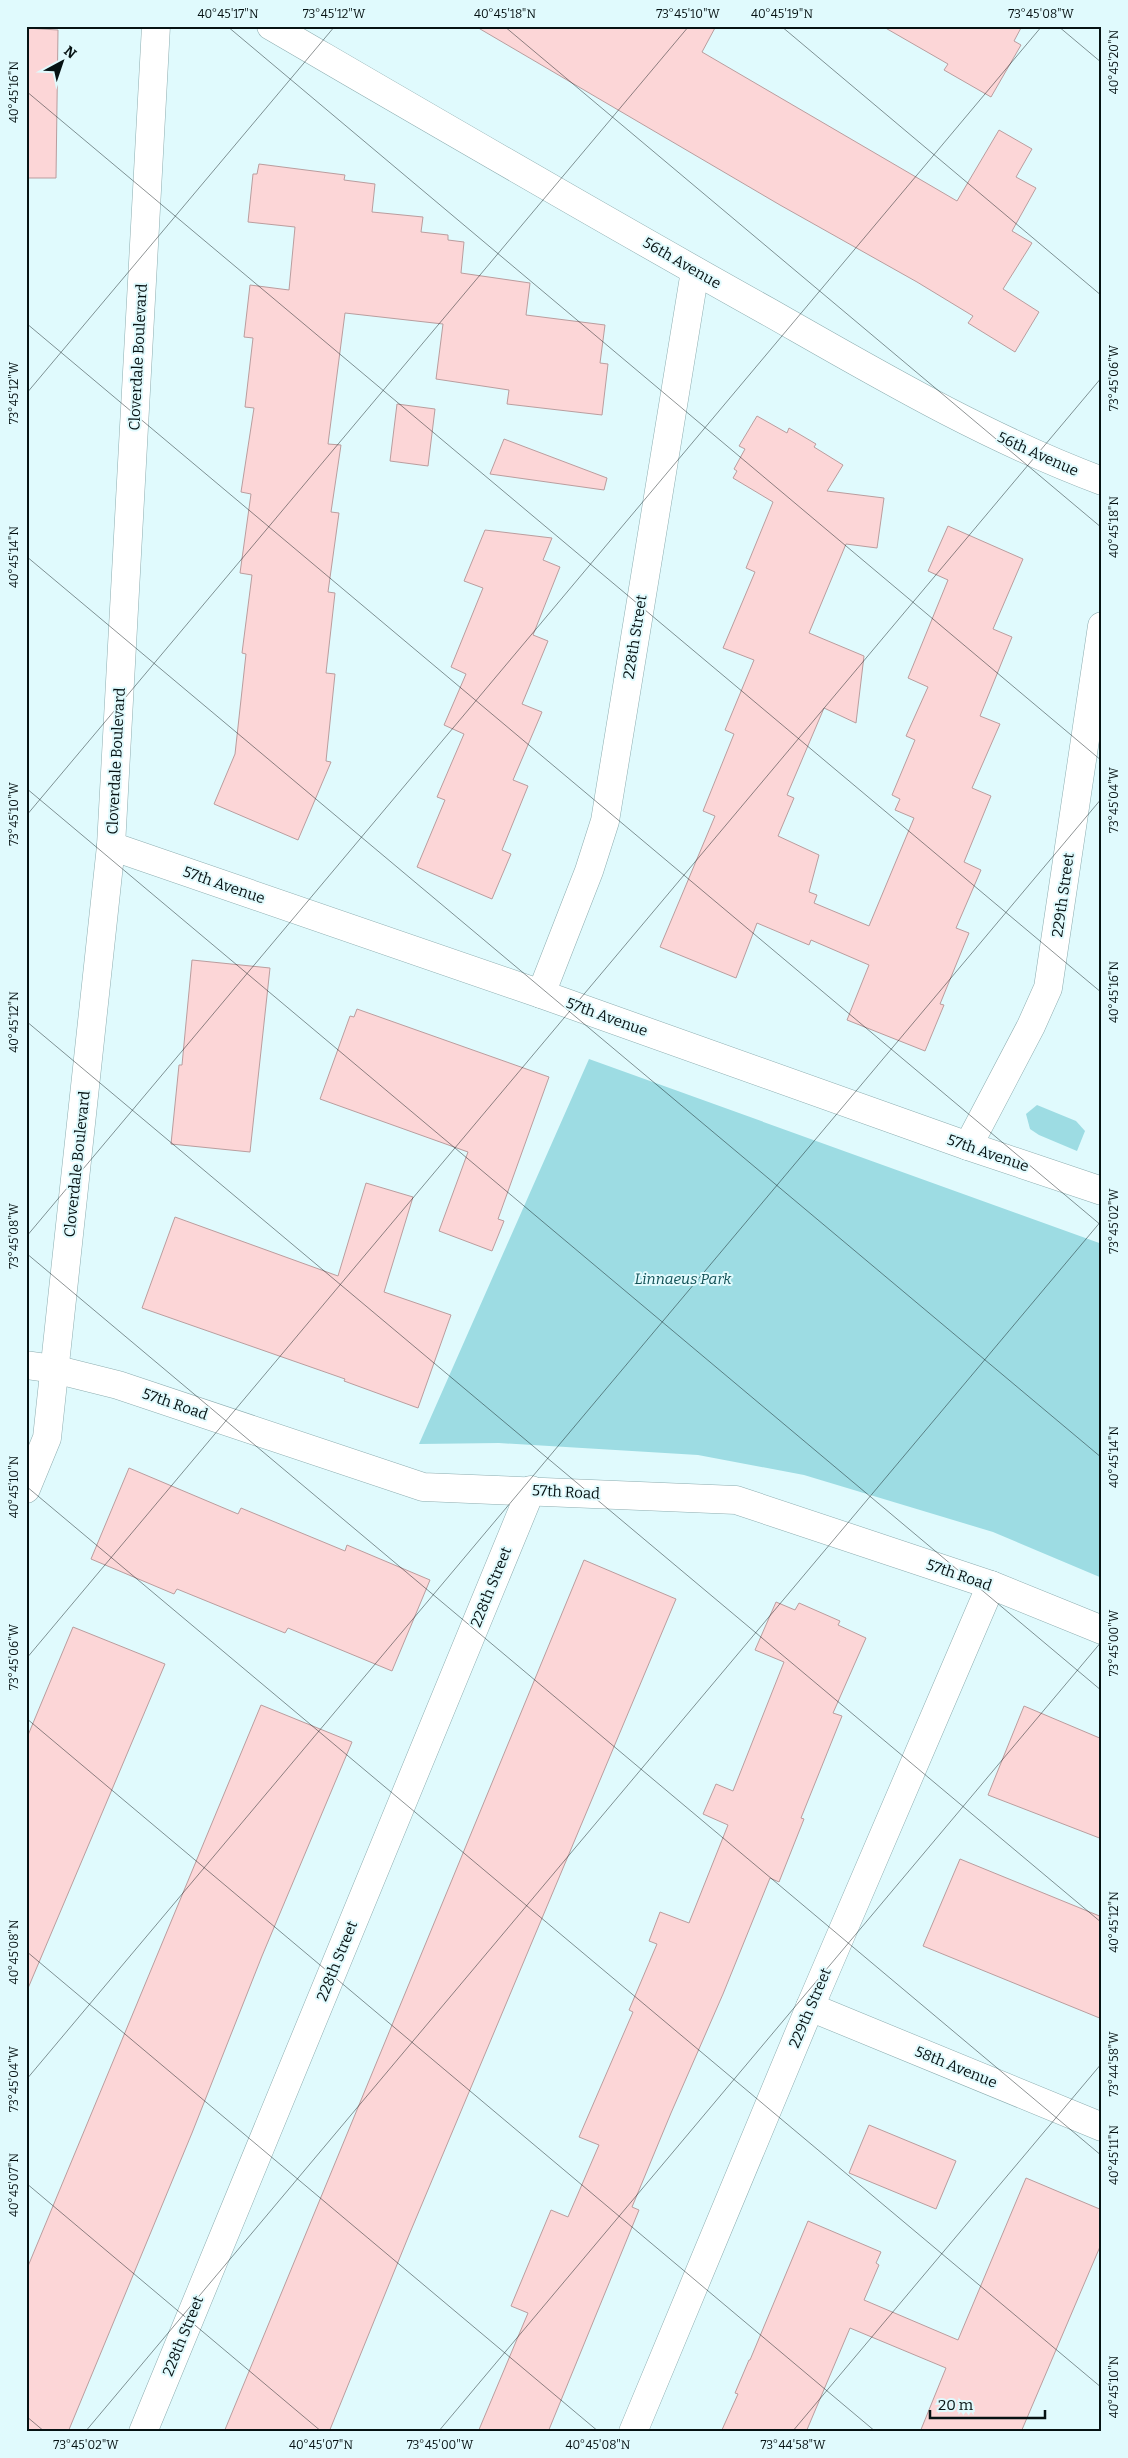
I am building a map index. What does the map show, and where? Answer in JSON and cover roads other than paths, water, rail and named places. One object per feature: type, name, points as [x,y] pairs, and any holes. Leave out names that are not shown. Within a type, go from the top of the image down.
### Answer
[{"type":"street","name":"Cloverdale Boulevard","points":[[26,1489],[47,1438],[111,846],[156,26]]},
{"type":"street","name":"56th Avenue","points":[[271,26],[695,271],[950,414],[1071,470],[1102,481]]},
{"type":"street","name":"228th Street","points":[[540,994],[589,871],[605,821],[695,271]]},
{"type":"street","name":"229th Street","points":[[968,1146],[1031,1026],[1048,988],[1102,626]]},
{"type":"street","name":"57th Avenue","points":[[111,846],[540,994],[968,1146],[1102,1191]]},
{"type":"street","name":"57th Road","points":[[26,1365],[54,1368],[118,1385],[423,1487],[736,1500],[990,1585],[1102,1630]]},
{"type":"street","name":"228th Street","points":[[143,2432],[531,1490]]},
{"type":"street","name":"229th Street","points":[[633,2432],[810,2008],[990,1585]]},
{"type":"street","name":"58th Avenue","points":[[810,2008],[1102,2127]]},
{"type":"park label","name":"Linnaeus Park","points":[[683,1279]]}]
